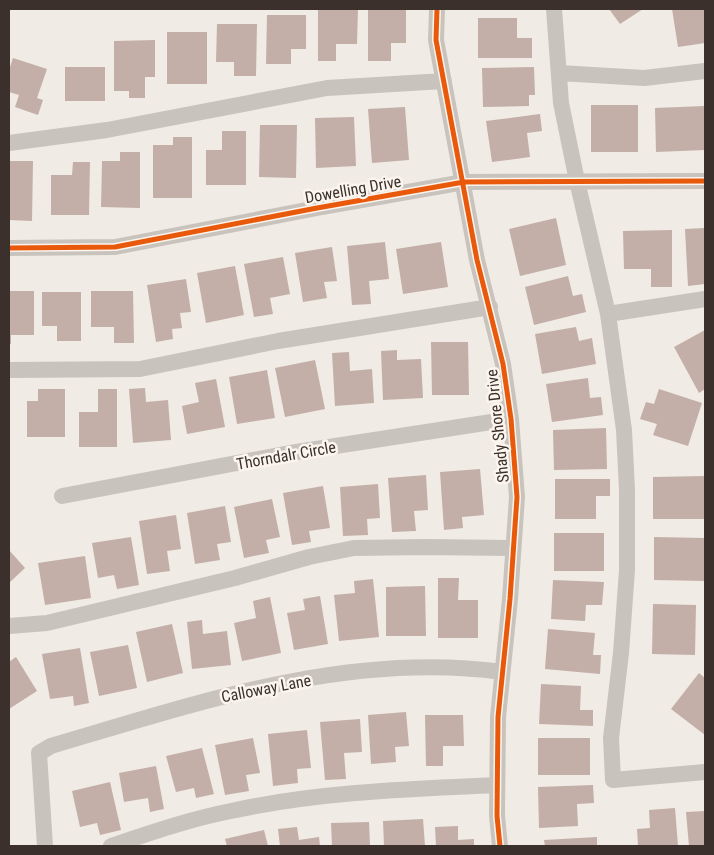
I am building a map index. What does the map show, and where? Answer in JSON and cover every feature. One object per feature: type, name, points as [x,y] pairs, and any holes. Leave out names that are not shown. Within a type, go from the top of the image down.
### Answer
[{"type":"street","name":"Shady Shore Drive","points":[[437,9],[436,40],[478,260],[503,364],[511,419],[517,497],[510,598],[498,717],[497,816],[500,846]]},
{"type":"street","points":[[554,9],[561,103],[608,314],[624,430],[627,490],[627,570],[621,653],[611,738],[613,780],[705,772]]},
{"type":"street","points":[[559,73],[644,78],[705,71]]},
{"type":"street","points":[[9,143],[108,130],[327,88],[444,81]]},
{"type":"street","name":"Dowelling Drive","points":[[9,248],[115,247],[464,182],[705,181]]},
{"type":"street","points":[[608,314],[705,299]]},
{"type":"street","points":[[9,370],[140,369],[278,341],[490,307]]},
{"type":"street","name":"Thorndalr Circle","points":[[62,496],[290,453],[511,419]]},
{"type":"street","points":[[9,626],[47,623],[235,578],[309,557],[354,548],[513,548]]},
{"type":"street","name":"Calloway Lane","points":[[45,846],[39,753],[51,746],[236,692],[330,675],[436,667],[471,668],[502,672]]},
{"type":"street","points":[[111,846],[175,825],[240,809],[392,789],[497,785]]},
{"type":"building","points":[[318,9],[358,9],[357,44],[336,44],[336,61],[318,61]]},
{"type":"building","points":[[368,9],[406,9],[406,43],[391,43],[391,61],[368,61]]},
{"type":"building","points":[[609,9],[643,9],[620,24]]},
{"type":"building","points":[[672,9],[705,9],[705,43],[678,47]]},
{"type":"building","points":[[267,15],[306,15],[306,49],[291,49],[291,64],[266,64]]},
{"type":"building","points":[[478,18],[517,18],[517,38],[532,38],[532,58],[478,58]]},
{"type":"building","points":[[217,24],[257,24],[256,76],[234,76],[234,62],[216,62]]},
{"type":"building","points":[[167,32],[207,32],[207,84],[167,84]]},
{"type":"building","points":[[155,40],[155,77],[145,77],[145,98],[129,98],[129,91],[114,91],[114,41]]},
{"type":"building","points":[[13,58],[47,69],[37,98],[43,100],[38,115],[15,107],[19,95],[9,92],[9,70]]},
{"type":"building","points":[[65,67],[105,67],[105,101],[65,101]]},
{"type":"building","points":[[534,67],[535,95],[529,95],[529,106],[483,107],[482,68]]},
{"type":"building","points":[[591,105],[638,105],[638,152],[591,152]]},
{"type":"building","points":[[704,106],[705,150],[656,152],[655,108]]},
{"type":"building","points":[[405,107],[409,160],[372,163],[368,109]]},
{"type":"building","points":[[540,114],[542,131],[527,133],[530,157],[492,162],[486,121]]},
{"type":"building","points":[[354,117],[356,166],[316,168],[315,118]]},
{"type":"building","points":[[260,125],[297,125],[296,178],[259,177]]},
{"type":"building","points":[[222,131],[246,131],[246,185],[206,185],[206,150],[222,150]]},
{"type":"building","points":[[173,137],[192,137],[192,198],[153,198],[153,145],[173,145]]},
{"type":"building","points":[[120,152],[140,152],[140,208],[101,207],[102,161],[120,161]]},
{"type":"building","points":[[9,161],[33,161],[32,221],[9,220]]},
{"type":"building","points":[[73,162],[90,162],[89,215],[51,215],[51,175],[72,175]]},
{"type":"building","points":[[556,218],[566,265],[520,276],[509,229]]},
{"type":"building","points":[[705,228],[705,284],[688,286],[685,229]]},
{"type":"building","points":[[672,230],[672,287],[651,287],[651,269],[624,269],[623,231]]},
{"type":"building","points":[[385,242],[389,279],[369,281],[371,304],[352,305],[347,246]]},
{"type":"building","points":[[441,242],[448,287],[403,294],[396,249]]},
{"type":"building","points":[[332,247],[337,281],[324,282],[327,298],[303,302],[295,253]]},
{"type":"building","points":[[283,257],[290,294],[270,298],[273,314],[254,317],[244,264]]},
{"type":"building","points":[[235,266],[244,315],[206,323],[197,273]]},
{"type":"building","points":[[568,276],[573,296],[582,294],[586,312],[534,325],[525,287]]},
{"type":"building","points":[[186,279],[191,312],[180,313],[182,328],[172,329],[173,339],[156,342],[147,285]]},
{"type":"building","points":[[9,291],[34,291],[34,335],[11,335],[11,344],[9,344]]},
{"type":"building","points":[[91,291],[133,291],[134,343],[114,343],[114,327],[91,327]]},
{"type":"building","points":[[42,292],[81,292],[81,341],[57,341],[57,326],[42,326]]},
{"type":"building","points":[[576,327],[579,341],[592,338],[596,364],[542,374],[535,334]]},
{"type":"building","points":[[705,330],[705,389],[699,393],[674,347]]},
{"type":"building","points":[[431,342],[468,342],[469,395],[432,395]]},
{"type":"building","points":[[397,350],[397,360],[421,359],[423,398],[383,400],[381,351]]},
{"type":"building","points":[[349,352],[350,371],[372,369],[374,403],[335,406],[332,353]]},
{"type":"building","points":[[315,360],[325,409],[285,417],[275,368]]},
{"type":"building","points":[[267,370],[275,418],[237,424],[229,377]]},
{"type":"building","points":[[588,378],[590,398],[601,397],[603,415],[552,422],[546,384]]},
{"type":"building","points":[[216,379],[225,427],[187,434],[182,406],[199,402],[195,383]]},
{"type":"building","points":[[145,388],[146,402],[168,400],[171,440],[133,443],[129,389]]},
{"type":"building","points":[[38,389],[65,389],[65,437],[27,437],[27,401],[38,401]]},
{"type":"building","points":[[98,389],[117,389],[117,447],[79,447],[79,412],[98,412]]},
{"type":"building","points":[[659,389],[702,403],[688,446],[653,435],[657,424],[640,419],[646,402],[654,404]]},
{"type":"building","points":[[606,428],[607,469],[554,470],[553,430]]},
{"type":"building","points":[[480,469],[484,515],[462,517],[463,528],[444,530],[440,472]]},
{"type":"building","points":[[426,475],[428,510],[414,511],[416,531],[392,532],[388,478]]},
{"type":"building","points":[[705,476],[705,519],[653,519],[653,477]]},
{"type":"building","points":[[555,479],[610,479],[610,496],[596,496],[596,519],[555,519]]},
{"type":"building","points":[[378,484],[380,518],[367,519],[368,535],[343,536],[340,487]]},
{"type":"building","points":[[323,486],[330,528],[309,531],[311,542],[292,545],[283,493]]},
{"type":"building","points":[[272,499],[280,537],[266,540],[269,553],[244,558],[234,507]]},
{"type":"building","points":[[225,506],[231,542],[217,544],[220,560],[195,564],[187,513]]},
{"type":"building","points":[[176,515],[181,549],[167,551],[170,571],[147,574],[139,521]]},
{"type":"building","points":[[554,533],[604,533],[604,571],[554,571]]},
{"type":"building","points":[[131,537],[139,585],[117,589],[114,575],[98,578],[92,543]]},
{"type":"building","points":[[654,537],[705,538],[705,581],[654,580]]},
{"type":"building","points":[[9,550],[25,568],[9,583]]},
{"type":"building","points":[[85,556],[91,598],[45,605],[38,563]]},
{"type":"building","points":[[438,578],[459,578],[458,600],[478,600],[478,638],[438,638]]},
{"type":"building","points":[[373,579],[379,637],[339,641],[334,595],[355,593],[354,581]]},
{"type":"building","points":[[553,580],[604,582],[602,605],[586,605],[585,621],[551,619]]},
{"type":"building","points":[[425,586],[426,636],[386,636],[386,587]]},
{"type":"building","points":[[320,596],[328,644],[294,650],[287,613],[305,610],[303,599]]},
{"type":"building","points":[[270,597],[281,653],[242,661],[234,623],[256,618],[253,601]]},
{"type":"building","points":[[653,604],[696,605],[695,655],[652,654]]},
{"type":"building","points":[[202,620],[203,634],[227,631],[231,665],[192,669],[187,622]]},
{"type":"building","points":[[172,624],[183,673],[147,682],[136,632]]},
{"type":"building","points":[[548,629],[595,633],[593,655],[601,655],[600,674],[545,669]]},
{"type":"building","points":[[128,645],[137,688],[99,696],[90,652]]},
{"type":"building","points":[[80,648],[89,703],[74,706],[73,696],[50,699],[42,654]]},
{"type":"building","points":[[16,657],[37,691],[9,709],[9,662]]},
{"type":"building","points":[[699,673],[705,678],[705,735],[671,709]]},
{"type":"building","points":[[541,684],[581,686],[580,710],[593,710],[593,726],[539,724]]},
{"type":"building","points":[[406,712],[409,746],[395,747],[396,762],[371,764],[368,715]]},
{"type":"building","points":[[425,715],[463,715],[464,746],[443,746],[443,766],[426,766]]},
{"type":"building","points":[[360,719],[362,752],[344,753],[346,779],[325,780],[320,722]]},
{"type":"building","points":[[307,730],[311,768],[297,769],[298,783],[273,786],[268,734]]},
{"type":"building","points":[[253,738],[260,773],[246,775],[249,791],[225,795],[215,745]]},
{"type":"building","points":[[538,738],[590,738],[590,775],[538,775]]},
{"type":"building","points":[[202,748],[214,794],[196,798],[194,788],[176,792],[166,756]]},
{"type":"building","points":[[156,766],[164,809],[150,812],[148,798],[124,802],[119,773]]},
{"type":"building","points":[[110,782],[121,830],[100,835],[97,823],[80,827],[72,791]]},
{"type":"building","points":[[593,785],[594,803],[577,804],[578,826],[539,828],[538,787]]},
{"type":"building","points":[[675,808],[678,846],[638,846],[637,829],[650,828],[649,810]]},
{"type":"building","points":[[705,811],[705,846],[689,846],[686,812]]},
{"type":"building","points":[[423,819],[425,846],[384,846],[383,821]]},
{"type":"building","points":[[369,822],[370,846],[332,846],[331,823]]},
{"type":"building","points":[[458,826],[458,840],[474,839],[474,846],[436,846],[435,827]]},
{"type":"building","points":[[297,827],[299,840],[319,837],[320,846],[280,846],[278,829]]},
{"type":"building","points":[[264,830],[268,846],[227,846],[225,839]]},
{"type":"building","points":[[597,837],[597,846],[545,846],[544,840]]},
{"type":"cycle path","points":[[437,9],[436,40],[477,260],[503,364],[511,419],[517,497],[510,599],[498,717],[497,816],[500,846]]},
{"type":"cycle path","points":[[9,248],[115,247],[464,182],[705,181]]}]
